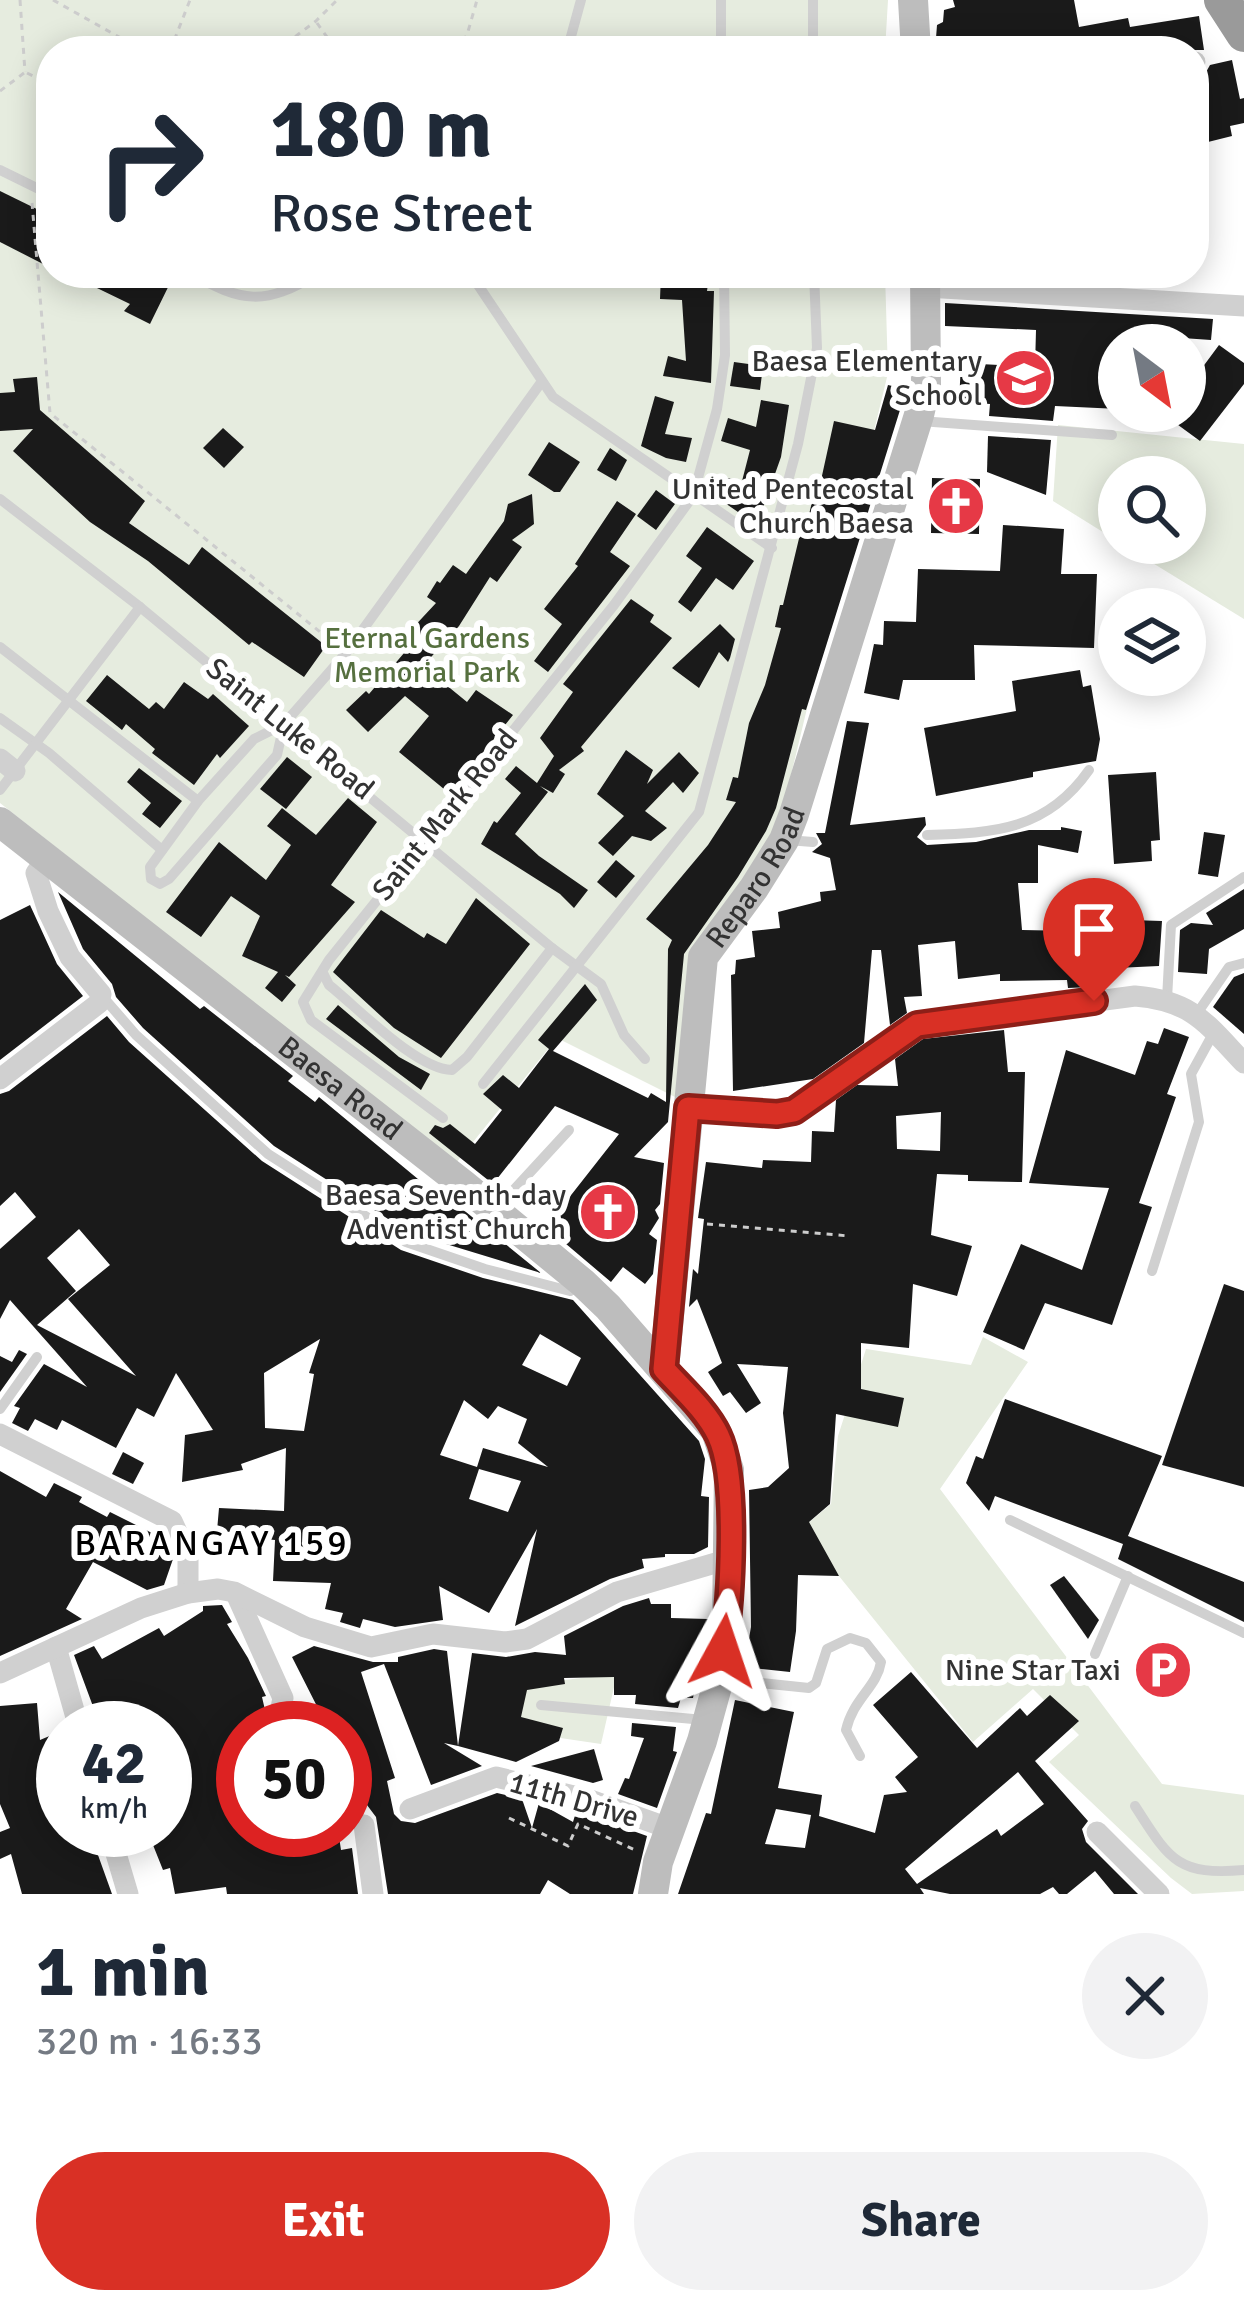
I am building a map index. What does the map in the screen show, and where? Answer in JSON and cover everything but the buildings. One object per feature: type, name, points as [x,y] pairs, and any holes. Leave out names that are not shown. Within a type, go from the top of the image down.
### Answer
[{"type":"highway","points":[[1222,0],[1244,34]]},
{"type":"main road","points":[[914,0],[915,36]]},
{"type":"main road","name":"Reparo Road","points":[[664,1369],[703,957],[754,889],[798,841],[926,385],[926,288]]},
{"type":"main road","name":"Baesa Road","points":[[0,822],[583,1283],[664,1369]]},
{"type":"main road","points":[[653,1894],[658,1862],[719,1679],[728,1624],[729,1470],[724,1449],[716,1431],[664,1369]]},
{"type":"street","points":[[1024,288],[1244,306]]},
{"type":"street","points":[[0,1079],[99,1003],[101,994],[70,957],[48,911],[36,874],[46,859]]},
{"type":"street","points":[[688,1108],[794,1111],[903,1034],[932,1021],[1135,996],[1167,999],[1196,1015],[1244,1063]]},
{"type":"street","points":[[0,1434],[172,1521],[188,1556],[188,1593]]},
{"type":"street","points":[[0,1673],[141,1608],[188,1593],[218,1589],[305,1627],[371,1648],[433,1634],[505,1642],[527,1639],[617,1592],[729,1559]]},
{"type":"street","points":[[237,1596],[283,1701]]},
{"type":"street","points":[[56,1647],[71,1701]]},
{"type":"street","name":"11th Drive","points":[[410,1808],[496,1777],[590,1800],[671,1829]]},
{"type":"street","points":[[1096,1832],[1159,1894]]},
{"type":"street","points":[[117,1857],[128,1894]]},
{"type":"street","points":[[369,1857],[374,1894]]},
{"type":"lane","points":[[571,36],[581,0]]},
{"type":"lane","points":[[721,36],[722,0]]},
{"type":"lane","points":[[813,0],[813,36]]},
{"type":"lane","points":[[0,170],[36,187]]},
{"type":"lane","points":[[216,288],[230,296],[255,297],[288,288]]},
{"type":"lane","points":[[479,288],[553,397],[772,548]]},
{"type":"lane","name":"Saint Mark Road","points":[[323,973],[328,960],[614,605],[693,496],[717,409],[728,340],[725,288]]},
{"type":"lane","points":[[483,1084],[699,812],[728,692],[772,548],[815,359],[814,288]]},
{"type":"lane","points":[[284,724],[277,755],[170,879],[160,884],[148,873],[198,801],[254,739],[284,724],[346,653],[540,384]]},
{"type":"lane","points":[[917,421],[1112,435]]},
{"type":"lane","name":"Saint Luke Road","points":[[0,499],[140,607],[601,984],[624,1034],[645,1059]]},
{"type":"lane","points":[[0,790],[8,765],[38,744],[140,607]]},
{"type":"lane","points":[[0,647],[198,801]]},
{"type":"lane","points":[[0,718],[38,744],[162,850]]},
{"type":"lane","points":[[927,835],[1002,829],[1038,818],[1071,795],[1089,770]]},
{"type":"lane","points":[[1167,999],[1171,925],[1244,877]]},
{"type":"lane","points":[[443,1118],[311,1020],[303,1002],[323,973],[329,985],[404,1047],[429,1064],[452,1070],[553,947]]},
{"type":"lane","points":[[1196,1015],[1229,967],[1244,963]]},
{"type":"lane","points":[[101,994],[136,1035],[268,1154],[406,1242],[570,1291],[583,1283]]},
{"type":"lane","points":[[1152,1271],[1198,1122],[1191,1075],[1214,1032]]},
{"type":"lane","points":[[499,1215],[510,1195],[569,1130]]},
{"type":"lane","points":[[0,1408],[37,1357]]},
{"type":"lane","points":[[1010,1520],[1244,1633]]},
{"type":"lane","points":[[1094,1654],[1128,1576]]},
{"type":"lane","points":[[719,1679],[809,1688],[816,1683],[827,1649],[850,1638],[866,1643],[881,1662],[879,1675],[850,1710],[846,1730],[860,1756]]},
{"type":"lane","points":[[541,1705],[707,1720]]},
{"type":"lane","points":[[1135,1806],[1178,1865],[1198,1872],[1244,1870]]},
{"type":"path","points":[[20,0],[25,72]]},
{"type":"path","points":[[53,0],[117,36]]},
{"type":"path","points":[[176,36],[190,0]]},
{"type":"path","points":[[296,36],[337,0]]},
{"type":"path","points":[[466,36],[477,0]]},
{"type":"path","points":[[316,21],[326,36]]},
{"type":"path","points":[[25,72],[36,78]]},
{"type":"path","points":[[0,91],[25,72]]},
{"type":"path","points":[[28,183],[36,267]]},
{"type":"path","points":[[38,288],[50,413],[346,653]]},
{"type":"path","points":[[679,1221],[849,1236]]},
{"type":"path","points":[[509,1818],[568,1846],[578,1824],[658,1862]]},
{"type":"green space","name":"Eternal Gardens Memorial Park","points":[[0,0],[888,0],[886,36],[36,36],[36,288],[885,288],[888,373],[776,837],[697,952],[685,1102],[557,1038],[456,1163],[0,803]]},
{"type":"green space","points":[[1058,425],[1244,444],[1244,619],[1206,596],[1206,588],[1193,588],[1154,564],[1206,564],[1206,456],[1098,456],[1098,529],[1053,501]]},
{"type":"green space","points":[[983,1337],[1028,1362],[940,1489],[1162,1784],[1244,1795],[1244,1891],[1192,1894],[1049,1762],[1079,1735],[1033,1689],[973,1742],[801,1529],[831,1504],[838,1436],[866,1349],[971,1365]]},
{"type":"green space","points":[[617,1674],[601,1744],[506,1730],[520,1685]]},
{"type":"place","name":"Baesa Elementary School","points":[[1024,378]]},
{"type":"place","name":"United Pentecostal Church Baesa","points":[[956,506]]},
{"type":"place","name":"Baesa Seventh-day Adventist Church","points":[[608,1212]]},
{"type":"place","name":"Nine Star Taxi","points":[[1163,1670]]},
{"type":"district","name":"BARANGAY 159","points":[[212,1543]]},
{"type":"route","points":[[723,1651],[728,1624],[729,1470],[716,1431],[664,1369],[688,1108],[794,1111],[917,1025],[1094,1001]]}]
